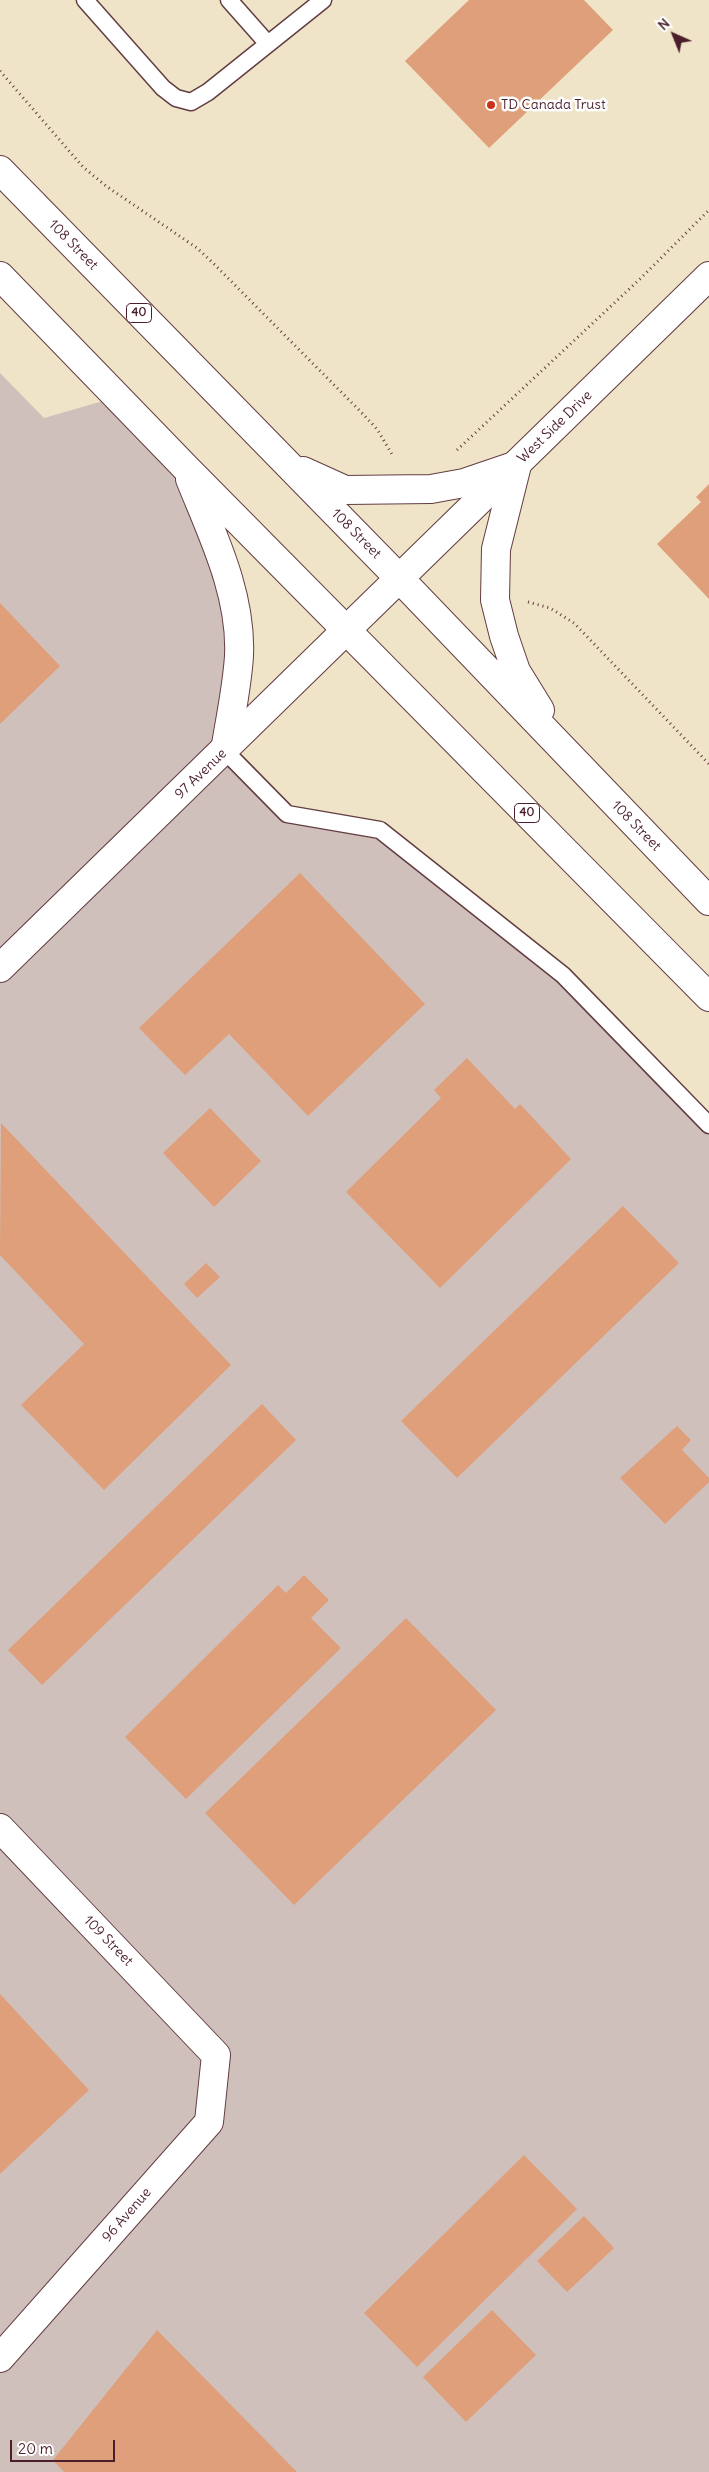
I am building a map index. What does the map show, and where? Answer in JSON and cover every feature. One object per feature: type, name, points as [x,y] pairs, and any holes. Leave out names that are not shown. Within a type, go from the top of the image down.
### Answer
[{"type":"main road","name":"108 Street","points":[[0,170],[278,457],[399,578],[573,762],[709,901]]},
{"type":"main road","name":"40","points":[[0,276],[186,468],[709,997]]},
{"type":"main road","name":"West Side Drive","points":[[399,578],[709,276]]},
{"type":"main road","points":[[278,457],[318,480],[344,490],[431,489],[464,482],[516,465]]},
{"type":"main road","points":[[516,465],[496,549],[496,600],[504,636],[516,671],[573,762]]},
{"type":"main road","points":[[186,468],[228,576],[236,623],[239,654],[224,751]]},
{"type":"main road","name":"97 Avenue","points":[[0,968],[399,578]]},
{"type":"main road","name":"109 Street","points":[[0,1828],[216,2055]]},
{"type":"main road","name":"96 Avenue","points":[[0,2358],[209,2122],[216,2055]]},
{"type":"lane","points":[[85,0],[163,88],[176,98],[191,102],[208,92],[324,0]]},
{"type":"lane","points":[[229,0],[268,44]]},
{"type":"lane","points":[[224,751],[287,814],[380,830],[562,975],[709,1125]]},
{"type":"path","points":[[0,70],[83,167],[114,192],[197,248],[377,429],[397,465],[392,489]]},
{"type":"path","points":[[450,455],[471,438],[626,292],[709,210]]},
{"type":"path","points":[[496,600],[520,600],[550,608],[574,623],[709,764]]},
{"type":"shaded area","points":[[0,373],[44,418],[117,397],[186,468],[228,576],[225,751],[287,814],[380,830],[563,975],[709,1125],[709,2472],[0,2472]]},
{"type":"building","name":"TD Canada Trust","points":[[469,0],[584,0],[613,30],[489,148],[405,61]]},
{"type":"building","points":[[709,484],[709,599],[657,544],[701,502],[696,497]]},
{"type":"building","points":[[0,603],[60,666],[0,724]]},
{"type":"building","points":[[300,873],[425,1004],[308,1116],[229,1034],[185,1075],[139,1028]]},
{"type":"building","points":[[467,1058],[515,1109],[520,1104],[571,1159],[440,1288],[346,1192],[441,1098],[434,1090]]},
{"type":"building","points":[[210,1108],[261,1161],[214,1207],[163,1153]]},
{"type":"building","points":[[1,1123],[231,1365],[104,1490],[21,1405],[84,1344],[0,1255]]},
{"type":"building","points":[[623,1206],[679,1263],[457,1478],[401,1421]]},
{"type":"building","points":[[206,1263],[220,1277],[197,1298],[184,1284]]},
{"type":"building","points":[[262,1404],[296,1440],[42,1685],[8,1650]]},
{"type":"building","points":[[677,1426],[691,1440],[682,1450],[709,1478],[709,1482],[665,1524],[620,1478]]},
{"type":"building","points":[[304,1575],[329,1600],[311,1618],[341,1648],[186,1799],[125,1737],[278,1585],[286,1593]]},
{"type":"building","points":[[406,1618],[496,1710],[294,1905],[205,1813]]},
{"type":"building","points":[[0,1994],[89,2090],[0,2174]]},
{"type":"building","points":[[524,2155],[577,2209],[417,2367],[364,2313]]},
{"type":"building","points":[[584,2216],[614,2248],[567,2292],[537,2261]]},
{"type":"building","points":[[492,2310],[536,2355],[466,2422],[423,2377]]},
{"type":"building","points":[[157,2330],[297,2472],[64,2472],[53,2460]]},
{"type":"place","name":"TD Canada Trust","points":[[491,105]]}]
